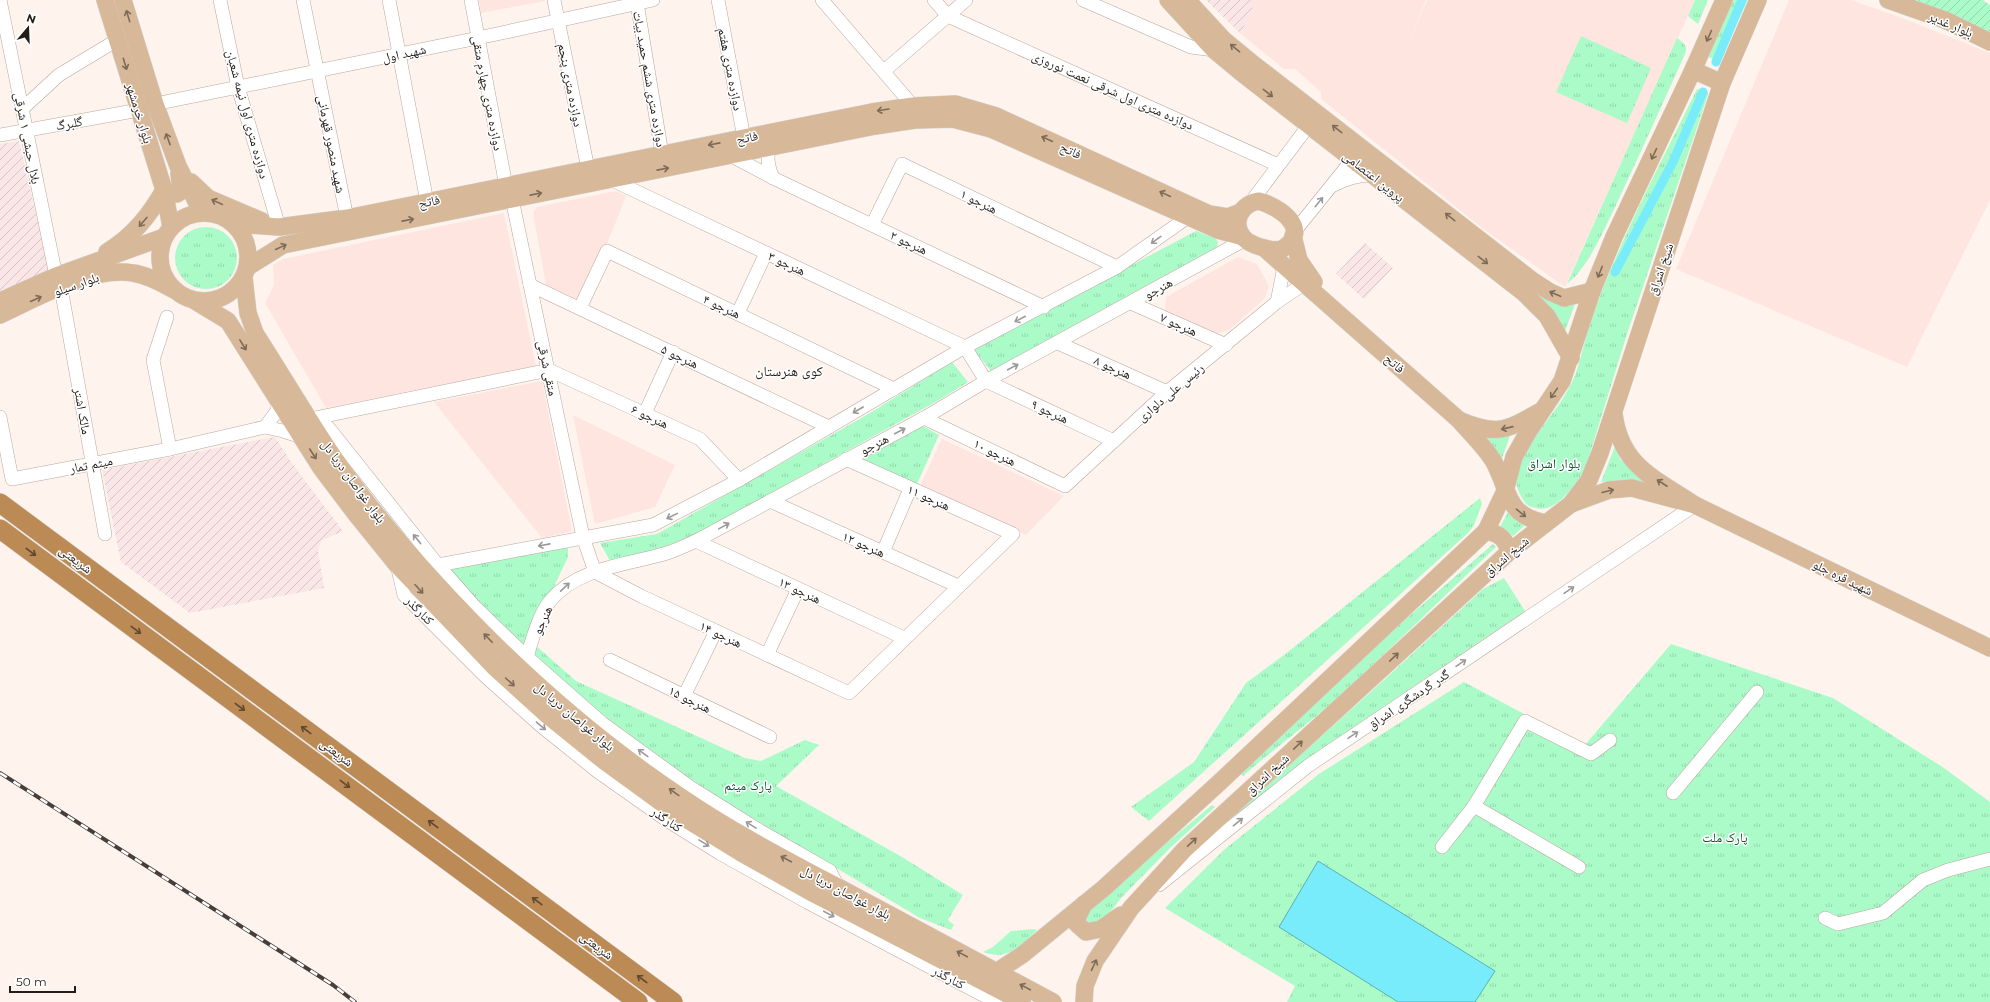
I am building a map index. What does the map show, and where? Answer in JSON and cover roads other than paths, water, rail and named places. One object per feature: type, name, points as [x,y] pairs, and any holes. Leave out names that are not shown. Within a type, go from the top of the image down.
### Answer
[{"type":"highway","name":"شریعتی","points":[[0,503],[673,1002]]},
{"type":"highway","name":"شریعتی","points":[[0,529],[638,1002]]},
{"type":"main road","name":"بلوار خرمشهر","points":[[105,0],[164,190],[168,232]]},
{"type":"main road","name":"بلوار خرمشهر","points":[[123,0],[156,104],[178,166],[202,213]]},
{"type":"main road","name":"پروین اعتصامی","points":[[1168,0],[1214,50],[1313,119],[1357,153],[1533,281],[1550,292],[1564,298],[1592,291]]},
{"type":"main road","name":"پروین اعتصامی","points":[[1188,0],[1224,40],[1313,119]]},
{"type":"main road","name":"شیخ اشراق","points":[[996,972],[1022,955],[1084,904],[1221,781],[1486,531],[1505,491],[1514,457],[1542,410],[1562,382],[1592,291],[1614,237],[1693,70],[1724,0]]},
{"type":"main road","name":"شیخ اشراق","points":[[1084,1002],[1085,986],[1094,961],[1131,908],[1184,850],[1509,552],[1571,504],[1589,480],[1600,453],[1613,409],[1722,83],[1758,0]]},
{"type":"main road","name":"بلوار غدیر","points":[[1889,0],[1945,20],[1990,42]]},
{"type":"main road","points":[[1693,70],[1722,83]]},
{"type":"main road","name":"فاتح","points":[[246,272],[283,245],[509,192],[588,169],[913,106],[954,111],[991,129],[1190,212],[1218,230],[1244,238]]},
{"type":"main road","name":"فاتح","points":[[234,224],[279,227],[347,218],[427,202],[610,179],[769,147],[915,120],[954,111]]},
{"type":"main road","name":"پروین اعتصامی","points":[[1357,153],[1373,175],[1524,293],[1546,316],[1571,358]]},
{"type":"main road","points":[[178,166],[208,198],[279,227]]},
{"type":"main road","points":[[86,265],[130,235],[152,210],[164,190],[171,194],[177,194],[181,191],[178,166]]},
{"type":"main road","points":[[1294,234],[1288,246],[1282,249],[1272,250],[1264,248],[1244,238],[1238,224],[1246,207],[1259,201],[1277,207],[1288,216],[1294,234],[1299,260],[1330,305]]},
{"type":"main road","name":"فاتح","points":[[1190,212],[1228,217],[1246,207]]},
{"type":"main road","points":[[202,213],[219,216],[234,224],[242,233],[247,244],[249,255],[246,272],[237,287],[228,295],[218,300],[206,302],[195,301],[184,297],[177,292],[167,281],[162,271],[159,259],[160,248],[168,232],[180,220],[191,215],[202,213]]},
{"type":"main road","name":"بلوار سیلو","points":[[0,315],[86,265],[168,232]]},
{"type":"main road","points":[[1264,248],[1330,305]]},
{"type":"main road","name":"بلوار سیلو","points":[[0,301],[58,282],[112,273],[133,272],[153,279],[177,292]]},
{"type":"main road","name":"بلوار غواصان دریا دل","points":[[246,272],[248,313],[255,333],[335,459],[363,497],[410,554],[505,656],[559,704],[615,750],[680,797],[750,840],[1053,1002]]},
{"type":"main road","name":"بلوار غواصان دریا دل","points":[[195,301],[228,321],[321,468],[397,565],[494,667],[548,716],[605,762],[671,810],[809,898],[1022,1002]]},
{"type":"main road","name":"فاتح","points":[[1330,305],[1459,420]]},
{"type":"main road","points":[[228,321],[229,314],[235,309],[242,309],[248,313]]},
{"type":"main road","points":[[1613,409],[1616,432],[1626,452],[1641,469],[1696,505]]},
{"type":"main road","points":[[1459,420],[1476,427],[1493,430],[1510,428],[1542,410]]},
{"type":"main road","points":[[1459,420],[1494,463],[1511,503],[1520,514],[1532,521],[1546,523]]},
{"type":"main road","points":[[1571,504],[1609,490],[1632,488],[1696,505]]},
{"type":"main road","name":"شهید قره جلو","points":[[1696,505],[1990,648]]},
{"type":"main road","points":[[1486,531],[1493,532],[1504,540],[1509,552]]},
{"type":"main road","points":[[1084,904],[1078,916],[1077,924],[1086,932],[1101,930],[1131,908]]},
{"type":"street","name":"بلال حبشی ۱ شرقی","points":[[0,0],[58,282]]},
{"type":"street","name":"دوازده متری اول نیمه شعبان","points":[[220,0],[238,87],[279,227]]},
{"type":"street","name":"شهید منصور قهرمانی","points":[[303,0],[347,218]]},
{"type":"street","points":[[389,0],[427,202]]},
{"type":"street","name":"دوازده متری چهارم متقی","points":[[471,0],[509,192]]},
{"type":"street","name":"دوازده متری پنجم","points":[[554,0],[588,169]]},
{"type":"street","name":"شهید اول","points":[[156,104],[478,38],[653,0]]},
{"type":"street","name":"دوازده متری هفتم","points":[[718,0],[744,138]]},
{"type":"street","points":[[822,0],[913,106]]},
{"type":"street","points":[[934,0],[948,16]]},
{"type":"street","points":[[884,71],[966,0]]},
{"type":"street","points":[[1083,0],[1191,47],[1214,50]]},
{"type":"street","name":"دوازده متری ششم حمید بیات","points":[[637,3],[662,154]]},
{"type":"street","name":"دوازده متری اول شرقی نعمت نوروزی","points":[[948,16],[1278,165]]},
{"type":"street","points":[[22,108],[59,75],[117,40]]},
{"type":"street","name":"گلبرگ","points":[[0,135],[139,110]]},
{"type":"street","points":[[1246,207],[1313,119]]},
{"type":"street","points":[[769,147],[767,158],[773,178]]},
{"type":"street","points":[[1294,234],[1357,153]]},
{"type":"street","name":"هنرجو ۲","points":[[730,155],[773,178],[1044,307]]},
{"type":"street","name":"هنرجو ۱","points":[[872,225],[902,164],[1117,267]]},
{"type":"street","points":[[1331,186],[1349,177],[1373,175]]},
{"type":"street","name":"هنرجو ۳","points":[[610,179],[965,347]]},
{"type":"street","name":"متقی شرقی","points":[[509,192],[549,370],[583,537],[595,572]]},
{"type":"street","points":[[438,565],[653,525],[739,480],[965,347],[1044,307],[1117,267],[1190,212]]},
{"type":"street","name":"هنرجو","points":[[527,657],[535,632],[550,601],[570,582],[595,572],[668,552],[696,541],[924,418],[986,381],[1131,303],[1244,238]]},
{"type":"street","name":"هنرجو ۴","points":[[580,308],[607,251],[894,389]]},
{"type":"street","points":[[738,313],[766,253]]},
{"type":"street","points":[[1277,302],[1283,272],[1281,263]]},
{"type":"street","name":"مالک اشتر","points":[[58,282],[105,534]]},
{"type":"street","name":"رئیس علی دلواری","points":[[1065,486],[1168,392],[1277,302],[1305,283]]},
{"type":"street","name":"هنرجو ۵","points":[[530,284],[829,427]]},
{"type":"street","name":"هنرجو ۷","points":[[1131,303],[1226,345]]},
{"type":"street","points":[[167,317],[153,360],[170,449]]},
{"type":"street","name":"هنرجو ۸","points":[[1058,343],[1168,392]]},
{"type":"street","points":[[965,347],[986,381]]},
{"type":"street","points":[[645,413],[673,352]]},
{"type":"street","points":[[310,419],[549,370]]},
{"type":"street","name":"هنرجو ۶","points":[[549,370],[645,413],[700,440],[739,480]]},
{"type":"street","name":"هنرجو ۹","points":[[986,381],[1114,441]]},
{"type":"street","points":[[279,401],[277,411],[265,427],[302,437]]},
{"type":"street","name":"میثم تمار","points":[[0,417],[12,479],[170,449],[265,427]]},
{"type":"street","name":"هنرجو ۱۰","points":[[924,418],[1065,486]]},
{"type":"street","points":[[310,419],[328,427],[438,565],[475,607],[527,657],[602,723],[690,787],[757,829],[830,871],[838,887]]},
{"type":"street","name":"هنرجو ۱۱","points":[[846,459],[1012,534],[958,586]]},
{"type":"street","points":[[883,552],[910,489]]},
{"type":"street","name":"هنرجو ۱۲","points":[[770,501],[958,586]]},
{"type":"street","name":"گدر گردشگری اشراق","points":[[1131,908],[1308,766],[1696,505]]},
{"type":"street","name":"هنرجو ۱۳","points":[[696,541],[904,638]]},
{"type":"street","name":"هنرجو ۱۴","points":[[595,572],[641,596],[849,693],[904,638]]},
{"type":"street","points":[[904,638],[958,586]]},
{"type":"street","points":[[767,655],[798,589]]},
{"type":"street","points":[[684,696],[716,631]]},
{"type":"street","name":"هنرجو ۱۵","points":[[610,660],[770,737]]},
{"type":"street","points":[[1673,793],[1757,692]]},
{"type":"street","points":[[1442,847],[1474,806],[1525,721],[1590,754],[1610,740]]},
{"type":"street","points":[[1474,806],[1578,867]]},
{"type":"street","points":[[1825,918],[1838,924],[1883,913],[1923,880],[1948,870],[1990,859]]},
{"type":"street","name":"کنارگذر","points":[[809,898],[996,1002]]},
{"type":"water","points":[[1318,861],[1495,971],[1475,1002],[1398,1002],[1279,927]]},
{"type":"waterway","points":[[1716,62],[1742,0]]},
{"type":"waterway","points":[[1615,272],[1673,162],[1703,92]]},
{"type":"railway","points":[[0,773],[333,985],[355,1002]]},
{"type":"district","name":"کوی هنرستان","points":[[789,371]]},
{"type":"park label","name":"بلوار اشراق","points":[[1554,463]]},
{"type":"park label","name":"پارک میثم","points":[[748,785]]},
{"type":"park label","name":"پارک ملت","points":[[1725,837]]}]
